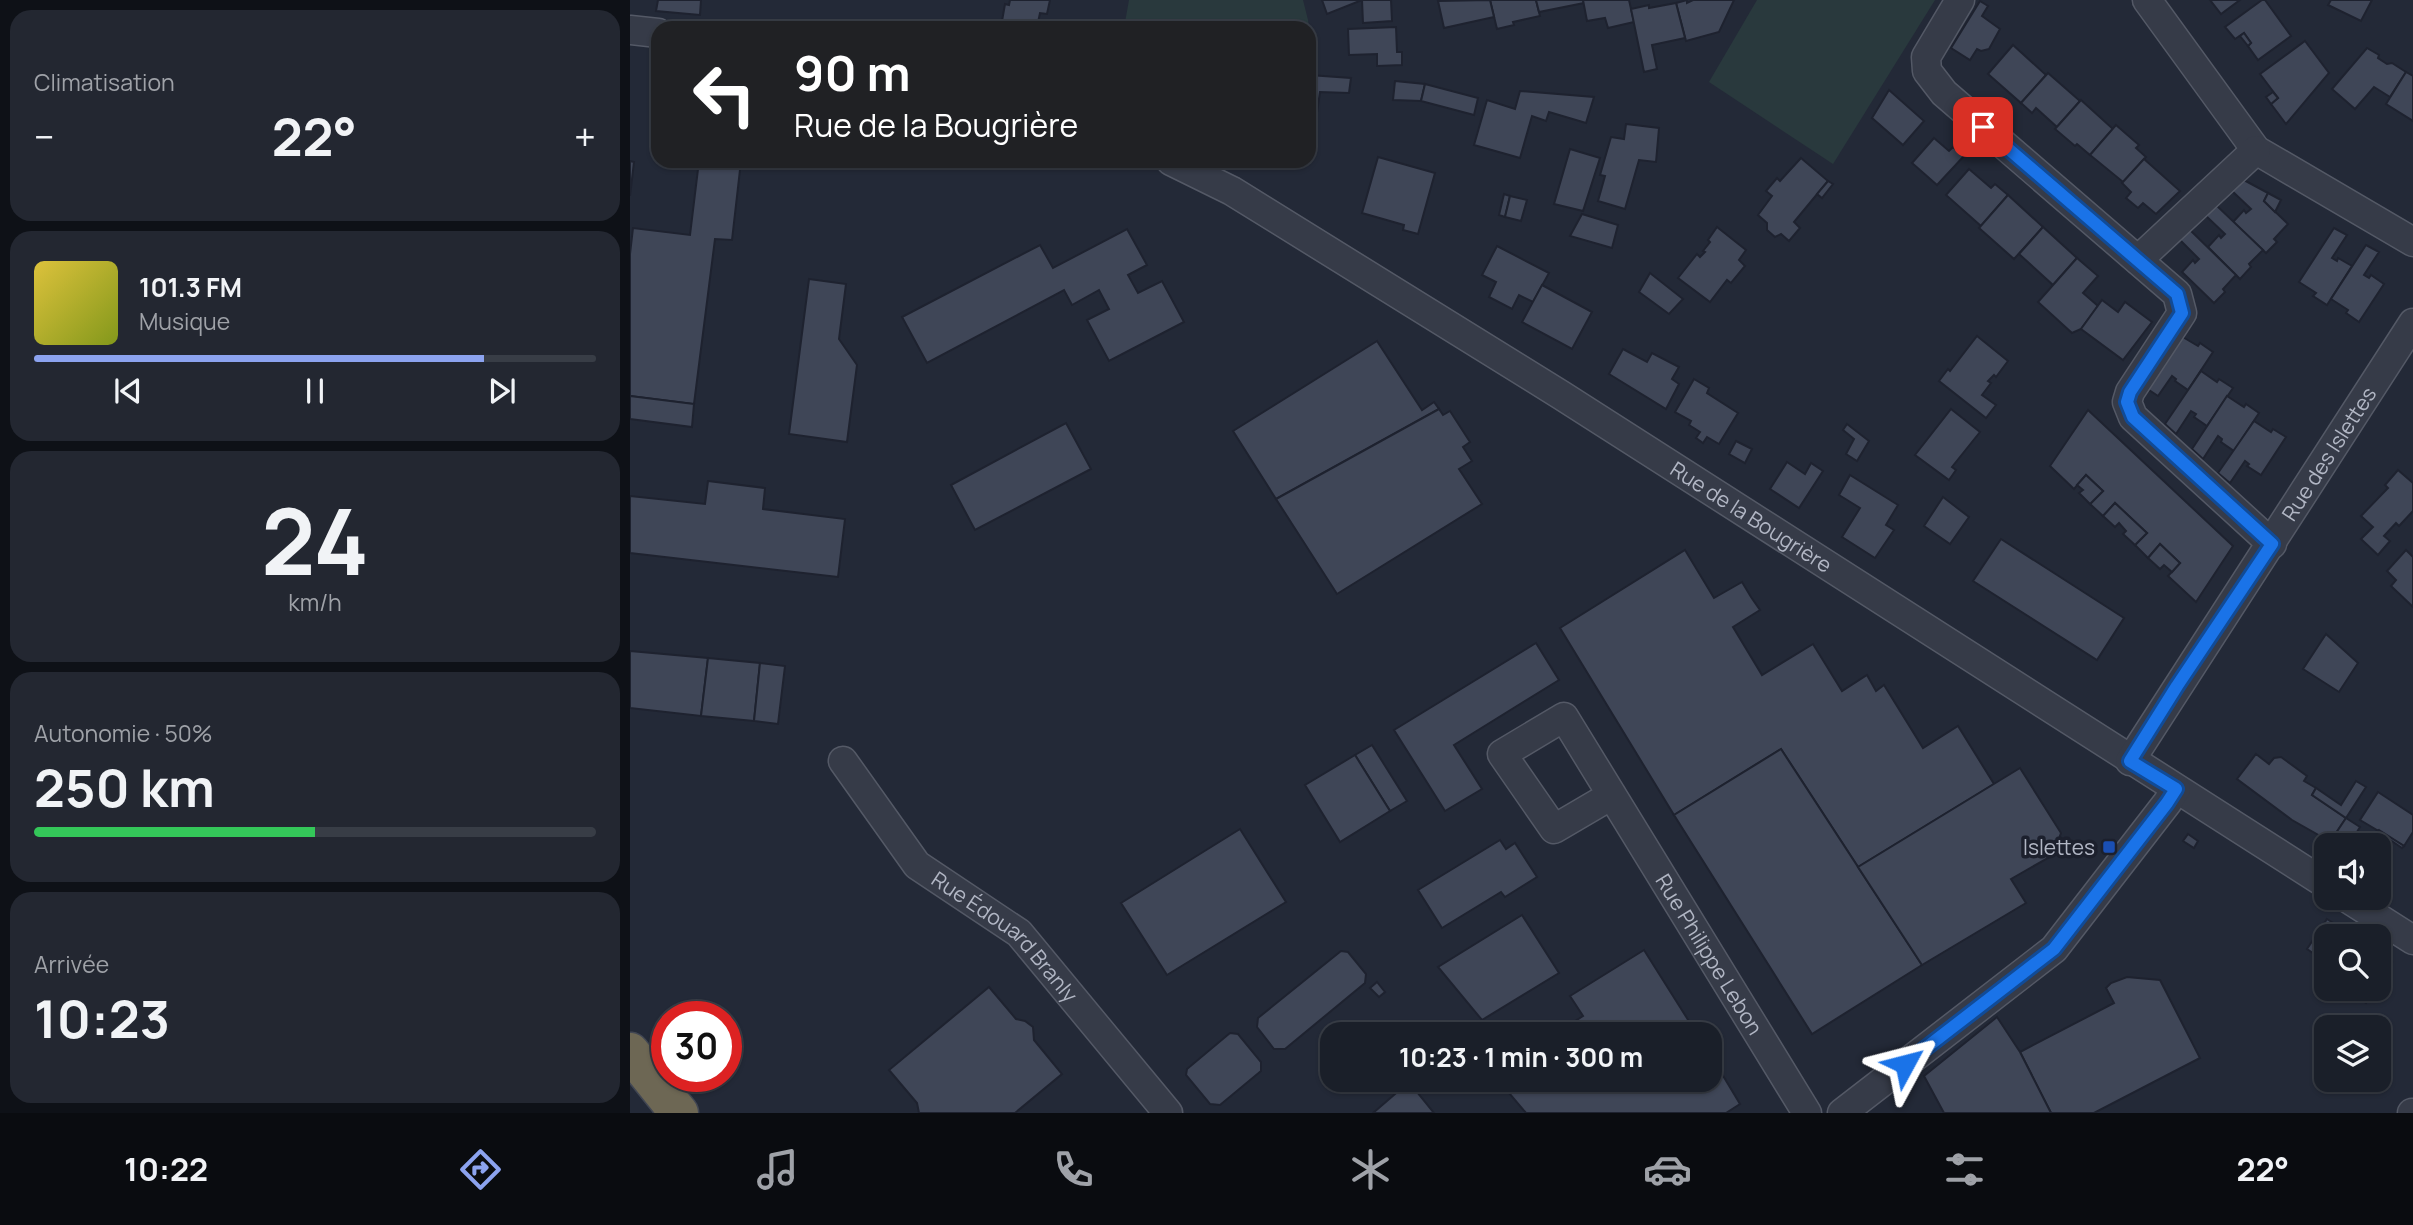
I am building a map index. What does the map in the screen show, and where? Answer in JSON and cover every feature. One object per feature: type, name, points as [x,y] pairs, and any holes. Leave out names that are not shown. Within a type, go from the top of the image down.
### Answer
[{"type":"highway","points":[[630,1052],[679,1113]]},
{"type":"street","points":[[1960,0],[1926,57],[1927,71],[1944,93],[2177,294],[2182,313],[2130,392],[2127,402],[2133,417],[2272,544]]},
{"type":"street","points":[[2147,0],[2256,150],[2413,242]]},
{"type":"street","points":[[630,30],[651,32]]},
{"type":"street","points":[[2138,260],[2256,150]]},
{"type":"street","name":"Rue de la Bougrière","points":[[1185,168],[1232,191],[1561,395],[2314,876]]},
{"type":"street","name":"Rue des Islettes","points":[[2130,761],[2413,323]]},
{"type":"street","name":"Rue Édouard Branly","points":[[843,761],[917,865],[1020,933],[1168,1113]]},
{"type":"street","points":[[1842,1113],[2054,949],[2176,789]]},
{"type":"street","name":"Rue Philippe Lebon","points":[[1612,795],[1807,1113]]},
{"type":"street","points":[[2366,910],[2413,940]]},
{"type":"shaded area","points":[[1129,0],[1303,0],[1308,21],[1125,21]]},
{"type":"shaded area","points":[[1757,0],[1935,0],[1833,164],[1709,82]]},
{"type":"building","points":[[658,0],[701,0],[700,15],[656,11]]},
{"type":"building","points":[[1010,0],[1050,0],[1047,14],[1040,13],[1038,21],[1002,21],[1005,4],[1009,5]]},
{"type":"building","points":[[1322,0],[1362,0],[1327,14]]},
{"type":"building","points":[[1362,0],[1391,0],[1392,21],[1363,23]]},
{"type":"building","points":[[1490,0],[1536,0],[1540,16],[1497,29]]},
{"type":"building","points":[[1490,0],[1494,17],[1444,28],[1438,1]]},
{"type":"building","points":[[1536,0],[1583,0],[1584,3],[1539,12]]},
{"type":"building","points":[[1583,0],[1629,0],[1634,22],[1608,28],[1605,18],[1587,21]]},
{"type":"building","points":[[1687,0],[1687,3],[1693,0],[1734,0],[1719,32],[1686,41],[1676,3]]},
{"type":"building","points":[[2210,0],[2240,0],[2221,14]]},
{"type":"building","points":[[2265,0],[2291,36],[2258,60],[2248,46],[2251,43],[2244,33],[2235,39],[2225,27]]},
{"type":"building","points":[[2331,0],[2372,0],[2361,21],[2328,5]]},
{"type":"building","points":[[1980,1],[1988,6],[1982,16],[2000,29],[1989,49],[1977,49],[1970,60],[1951,48]]},
{"type":"building","points":[[1676,3],[1685,38],[1652,45],[1657,69],[1644,72],[1631,9]]},
{"type":"building","points":[[1396,27],[1397,52],[1402,52],[1402,65],[1377,66],[1377,54],[1349,55],[1348,29]]},
{"type":"building","points":[[2244,33],[2251,43],[2248,46],[2240,36]]},
{"type":"building","points":[[2305,41],[2329,73],[2286,124],[2271,104],[2278,98],[2260,74]]},
{"type":"building","points":[[2013,45],[2046,75],[2021,103],[1988,74]]},
{"type":"building","points":[[2367,48],[2387,64],[2392,63],[2406,72],[2390,97],[2374,87],[2355,109],[2332,89]]},
{"type":"building","points":[[2406,72],[2413,76],[2413,121],[2386,104]]},
{"type":"building","points":[[2048,73],[2080,101],[2057,127],[2036,108],[2032,113],[2021,103]]},
{"type":"building","points":[[1316,76],[1351,78],[1349,93],[1320,92],[1316,119]]},
{"type":"building","points":[[1395,81],[1425,84],[1421,101],[1393,100]]},
{"type":"building","points":[[1425,84],[1478,98],[1474,115],[1421,101]]},
{"type":"building","points":[[1889,90],[1924,121],[1903,145],[1872,118]]},
{"type":"building","points":[[1520,91],[1594,97],[1586,123],[1549,112],[1546,121],[1532,116],[1520,158],[1474,145],[1487,100],[1515,109]]},
{"type":"building","points":[[2273,92],[2278,98],[2271,104],[2266,97]]},
{"type":"building","points":[[2081,100],[2113,129],[2090,155],[2055,129]]},
{"type":"building","points":[[1626,124],[1659,128],[1656,162],[1639,160],[1625,209],[1598,201],[1605,176],[1600,175],[1611,137],[1624,139]]},
{"type":"building","points":[[2116,125],[2139,145],[2136,148],[2146,157],[2123,182],[2090,155]]},
{"type":"building","points":[[1934,138],[1949,151],[1953,147],[1964,156],[1937,185],[1912,163]]},
{"type":"building","points":[[1570,149],[1600,158],[1583,211],[1554,204]]},
{"type":"building","points":[[1378,157],[1435,173],[1418,234],[1403,230],[1404,225],[1362,213]]},
{"type":"building","points":[[1801,158],[1828,181],[1794,222],[1800,228],[1789,241],[1781,234],[1775,237],[1767,230],[1767,223],[1758,215],[1772,196],[1766,191],[1777,178],[1780,181]]},
{"type":"building","points":[[2144,159],[2180,191],[2156,214],[2143,203],[2138,208],[2126,198],[2131,192],[2122,183]]},
{"type":"building","points":[[630,161],[634,162],[630,196]]},
{"type":"building","points":[[698,168],[740,168],[732,240],[715,239],[694,404],[630,396],[630,254],[633,228],[690,235]]},
{"type":"building","points":[[1969,169],[1991,188],[1995,184],[2008,195],[1981,226],[1946,195]]},
{"type":"building","points":[[2242,179],[2268,193],[2264,201],[2288,224],[2274,239],[2277,242],[2266,253],[2233,222],[2244,210],[2246,213],[2251,209],[2231,190]]},
{"type":"building","points":[[1828,181],[1833,184],[1822,198],[1817,194]]},
{"type":"building","points":[[2268,193],[2281,200],[2275,212],[2264,201]]},
{"type":"building","points":[[1504,194],[1510,196],[1505,217],[1499,215]]},
{"type":"building","points":[[2008,195],[2043,227],[2014,259],[1979,228]]},
{"type":"building","points":[[1510,196],[1527,200],[1521,221],[1505,217]]},
{"type":"building","points":[[2215,204],[2263,250],[2249,264],[2251,267],[2240,279],[2208,247],[2219,235],[2221,238],[2225,234],[2204,214]]},
{"type":"building","points":[[1582,214],[1618,225],[1612,248],[1570,236]]},
{"type":"building","points":[[1717,227],[1746,250],[1739,260],[1745,266],[1731,283],[1727,280],[1710,302],[1678,278],[1697,254],[1700,257],[1705,252],[1703,251],[1710,242],[1708,240]]},
{"type":"building","points":[[2043,227],[2077,258],[2053,285],[2019,254]]},
{"type":"building","points":[[2334,228],[2347,235],[2332,258],[2337,261],[2338,258],[2352,266],[2327,305],[2313,296],[2316,293],[2299,282]]},
{"type":"building","points":[[1127,229],[1147,265],[1128,275],[1138,293],[1162,281],[1184,322],[1109,361],[1087,320],[1109,309],[1099,290],[1072,305],[1064,290],[927,363],[902,317],[1040,245],[1053,268]]},
{"type":"building","points":[[2189,229],[2236,275],[2214,303],[2182,272],[2193,260],[2195,263],[2199,259],[2179,239]]},
{"type":"building","points":[[2366,245],[2379,252],[2364,275],[2369,278],[2371,275],[2384,284],[2359,322],[2346,313],[2348,310],[2331,299]]},
{"type":"building","points":[[1497,246],[1549,273],[1533,302],[1519,295],[1512,309],[1489,297],[1496,282],[1482,275]]},
{"type":"building","points":[[2077,258],[2098,276],[2083,293],[2098,306],[2081,329],[2072,333],[2038,302]]},
{"type":"building","points":[[1650,273],[1683,299],[1669,314],[1639,292]]},
{"type":"building","points":[[809,279],[846,284],[839,339],[857,365],[847,442],[789,434]]},
{"type":"building","points":[[1542,285],[1592,312],[1572,349],[1522,322]]},
{"type":"building","points":[[2102,300],[2118,312],[2125,302],[2152,322],[2123,360],[2081,329]]},
{"type":"building","points":[[1977,336],[2008,361],[1996,377],[1994,375],[1988,381],[1991,383],[1982,395],[1996,405],[1986,418],[1939,381]]},
{"type":"building","points":[[2181,336],[2198,346],[2200,343],[2213,352],[2188,390],[2172,376],[2158,396],[2146,388]]},
{"type":"building","points":[[1377,341],[1422,410],[1434,402],[1439,409],[1276,499],[1233,431]]},
{"type":"building","points":[[1623,349],[1647,362],[1652,353],[1679,367],[1672,379],[1679,384],[1666,409],[1609,374]]},
{"type":"building","points":[[2201,371],[2217,382],[2219,379],[2233,388],[2207,426],[2194,417],[2196,414],[2191,411],[2176,434],[2165,424]]},
{"type":"building","points":[[1694,379],[1709,388],[1707,393],[1738,413],[1719,444],[1707,437],[1703,443],[1696,438],[1700,432],[1689,425],[1691,421],[1675,412]]},
{"type":"building","points":[[630,396],[694,404],[692,427],[630,419]]},
{"type":"building","points":[[2227,396],[2259,413],[2234,451],[2221,442],[2222,439],[2218,436],[2203,459],[2192,449]]},
{"type":"building","points":[[1439,409],[1443,415],[1450,411],[1470,442],[1463,447],[1472,461],[1459,469],[1482,504],[1337,594],[1276,499]]},
{"type":"building","points":[[1951,409],[1980,432],[1952,467],[1956,470],[1949,480],[1915,455]]},
{"type":"building","points":[[2088,410],[2233,546],[2196,602],[2168,576],[2180,563],[2160,544],[2148,558],[2135,545],[2147,533],[2115,503],[2103,516],[2090,504],[2103,491],[2086,475],[2074,489],[2050,466]]},
{"type":"building","points":[[2254,421],[2271,432],[2273,429],[2286,437],[2261,475],[2247,466],[2249,464],[2245,461],[2230,483],[2218,473]]},
{"type":"building","points":[[1066,423],[1091,469],[975,530],[951,485]]},
{"type":"building","points":[[1847,424],[1869,441],[1857,461],[1846,454],[1854,439],[1843,430]]},
{"type":"building","points":[[1736,441],[1752,449],[1745,463],[1729,454]]},
{"type":"building","points":[[1787,462],[1805,474],[1811,463],[1823,471],[1799,508],[1770,489]]},
{"type":"building","points":[[2398,470],[2413,483],[2413,511],[2399,526],[2396,523],[2384,536],[2390,541],[2378,555],[2361,539],[2373,527],[2361,516],[2388,488],[2385,485]]},
{"type":"building","points":[[1850,475],[1898,505],[1886,525],[1894,530],[1875,558],[1842,537],[1860,508],[1839,495]]},
{"type":"building","points":[[2086,475],[2103,491],[2090,504],[2079,493],[2083,490],[2077,485]]},
{"type":"building","points":[[708,481],[765,488],[763,509],[845,519],[838,577],[630,553],[630,496],[705,504]]},
{"type":"building","points":[[1943,497],[1969,517],[1950,544],[1924,526]]},
{"type":"building","points":[[2115,503],[2147,533],[2135,545],[2123,534],[2126,531],[2119,523],[2115,527],[2103,516]]},
{"type":"building","points":[[2001,539],[2124,618],[2097,660],[1973,581]]},
{"type":"building","points":[[2160,544],[2180,563],[2172,572],[2164,565],[2160,569],[2148,558]]},
{"type":"building","points":[[1685,550],[1714,598],[1742,582],[1760,610],[1733,627],[1762,675],[1813,644],[1842,691],[1867,675],[1876,691],[1884,685],[1923,748],[1958,726],[1994,784],[1858,867],[1781,749],[1674,815],[1560,628]]},
{"type":"building","points":[[2406,550],[2413,557],[2413,607],[2391,586],[2396,580],[2387,571]]},
{"type":"building","points":[[2326,634],[2358,663],[2339,692],[2303,669]]},
{"type":"building","points":[[1536,643],[1559,680],[1454,745],[1482,789],[1445,811],[1394,730]]},
{"type":"building","points":[[630,651],[708,658],[701,716],[630,708]]},
{"type":"building","points":[[708,658],[760,663],[754,721],[701,716]]},
{"type":"building","points":[[760,663],[785,666],[778,724],[754,721]]},
{"type":"building","points":[[1372,745],[1407,801],[1390,811],[1355,755]]},
{"type":"building","points":[[1781,749],[1922,965],[1812,1034],[1674,815]]},
{"type":"building","points":[[2256,754],[2269,764],[2274,758],[2281,757],[2307,776],[2304,781],[2316,788],[2312,795],[2346,818],[2336,833],[2315,833],[2292,820],[2237,779]]},
{"type":"building","points":[[1355,755],[1390,811],[1340,842],[1305,785]]},
{"type":"building","points":[[2020,768],[2061,833],[2053,855],[2011,879],[2026,903],[1922,965],[1858,867]]},
{"type":"building","points":[[2356,781],[2366,787],[2346,818],[2312,795],[2316,788],[2341,805]]},
{"type":"building","points":[[2378,792],[2413,815],[2413,832],[2404,846],[2391,838],[2391,833],[2382,833],[2360,820]]},
{"type":"building","points":[[2346,818],[2360,827],[2356,833],[2336,833]]},
{"type":"building","points":[[1240,829],[1286,902],[1167,975],[1121,903]]},
{"type":"building","points":[[2188,834],[2198,841],[2194,848],[2183,841]]},
{"type":"building","points":[[2391,838],[2404,846],[2402,848],[2391,841]]},
{"type":"building","points":[[1500,840],[1506,849],[1515,843],[1537,877],[1505,897],[1501,892],[1442,928],[1418,890]]},
{"type":"building","points":[[1522,915],[1559,973],[1482,1020],[1438,967]]},
{"type":"building","points":[[2314,938],[2314,954],[2307,949]]},
{"type":"building","points":[[1644,950],[1689,1022],[1574,1022],[1583,1016],[1570,996]]},
{"type":"building","points":[[1341,951],[1348,952],[1366,974],[1365,983],[1285,1049],[1274,1049],[1257,1027],[1258,1018]]},
{"type":"building","points":[[2127,977],[2160,980],[2200,1058],[2094,1113],[2051,1113],[2020,1052],[2114,1003],[2106,988],[2111,983]]},
{"type":"building","points":[[1377,982],[1385,992],[1379,997],[1370,988]]},
{"type":"building","points":[[989,987],[1016,1019],[1033,1027],[1034,1040],[1062,1074],[1015,1113],[919,1113],[917,1103],[889,1070]]},
{"type":"building","points":[[1997,1017],[2020,1052],[2051,1113],[1944,1113],[1924,1076]]},
{"type":"building","points":[[1230,1033],[1238,1034],[1261,1062],[1261,1071],[1220,1105],[1210,1104],[1186,1075],[1187,1069]]},
{"type":"building","points":[[1722,1074],[1740,1104],[1726,1113],[1526,1113],[1508,1092],[1722,1092]]},
{"type":"building","points":[[1397,1092],[1417,1092],[1434,1113],[1373,1113]]},
{"type":"place","name":"Islettes","points":[[2109,847]]},
{"type":"route","points":[[1905,1064],[2054,949],[2167,803],[2176,789],[2130,761],[2272,544],[2133,417],[2127,402],[2130,392],[2182,313],[2177,294],[1983,127]]}]
